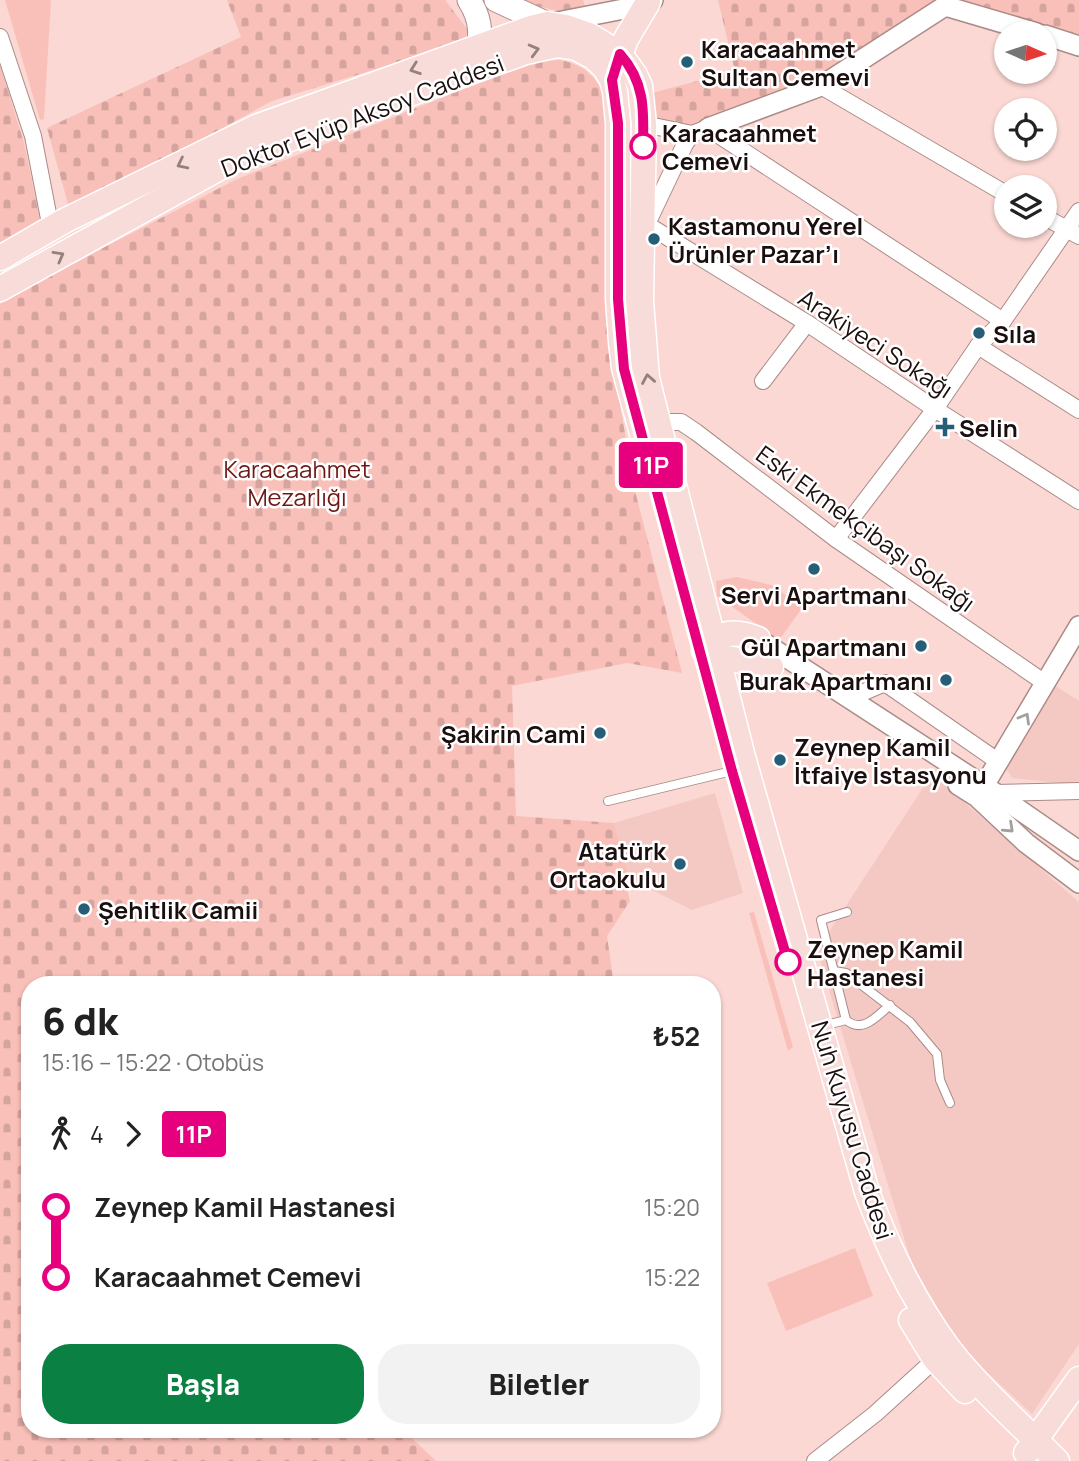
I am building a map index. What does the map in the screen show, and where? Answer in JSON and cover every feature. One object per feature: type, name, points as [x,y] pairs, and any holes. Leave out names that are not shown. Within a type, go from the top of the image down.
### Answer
[{"type":"main road","points":[[469,0],[480,24],[479,46],[470,72]]},
{"type":"main road","points":[[496,0],[548,24],[589,34],[620,54]]},
{"type":"main road","points":[[650,1],[635,22],[620,54],[612,80],[618,123],[618,299],[624,369],[741,768],[872,1246],[892,1287],[942,1354],[1032,1452],[1057,1461]]},
{"type":"main road","name":"Doktor Eyüp Aksoy Caddesi","points":[[0,258],[51,229],[256,127],[479,46],[548,24]]},
{"type":"main road","name":"Doktor Eyüp Aksoy Caddesi","points":[[0,289],[232,161],[526,52],[557,45],[576,48],[593,57],[605,68],[612,80]]},
{"type":"main road","name":"Nuh Kuyusu Caddesi","points":[[620,54],[640,86],[644,124],[644,224],[640,301],[647,378],[702,600],[708,653],[726,695],[741,768],[821,1026],[867,1192],[886,1241],[942,1354]]},
{"type":"main road","points":[[702,600],[716,614],[758,639]]},
{"type":"main road","points":[[708,653],[724,634],[737,632],[758,639]]},
{"type":"main road","points":[[708,653],[771,667]]},
{"type":"main road","points":[[726,695],[734,681],[771,667]]},
{"type":"main road","points":[[1032,1452],[1079,1379]]},
{"type":"street","points":[[548,24],[650,1]]},
{"type":"street","points":[[644,224],[700,131],[821,86],[945,6],[996,21]]},
{"type":"street","points":[[0,37],[33,136],[51,229]]},
{"type":"street","points":[[1057,40],[1079,46]]},
{"type":"street","points":[[821,86],[994,187]]},
{"type":"street","points":[[644,124],[700,131],[1003,321]]},
{"type":"street","points":[[836,539],[935,409],[978,346],[1003,321],[1073,233],[1079,211]]},
{"type":"street","points":[[1057,223],[1073,233]]},
{"type":"street","name":"Arakiyeci Sokağı","points":[[644,224],[807,323],[1079,501]]},
{"type":"street","points":[[763,381],[807,323]]},
{"type":"street","points":[[978,346],[1079,410]]},
{"type":"street","name":"Eski Ekmekçibaşı Sokağı","points":[[657,422],[681,422],[696,432],[836,539],[1045,682]]},
{"type":"street","points":[[986,792],[999,762],[1045,682],[1076,636]]},
{"type":"street","points":[[758,639],[986,792],[1026,843],[1079,883]]},
{"type":"street","points":[[771,667],[787,673],[1079,851]]},
{"type":"street","points":[[849,698],[885,683],[999,762]]},
{"type":"street","points":[[986,792],[1079,791]]},
{"type":"street","points":[[815,1461],[875,1414],[942,1354]]},
{"type":"lane","points":[[608,801],[741,768]]},
{"type":"lane","points":[[847,912],[821,920],[846,1020],[863,1026],[890,1005]]},
{"type":"lane","points":[[834,971],[846,973],[910,1022],[937,1054],[940,1080],[950,1103]]},
{"type":"lane","points":[[821,1026],[846,1020]]},
{"type":"shaded area","points":[[1051,683],[1079,701],[1079,785],[1012,778],[1004,765]]},
{"type":"shaded area","points":[[932,774],[1079,902],[1079,1344],[1032,1414],[961,1348],[912,1264],[817,950]]},
{"type":"shaded area","name":"Atatürk Ortaokulu","points":[[715,793],[743,893],[692,910],[640,884],[634,891],[626,885],[630,879],[614,823]]},
{"type":"green space","points":[[5,0],[51,0],[44,119],[40,120]]},
{"type":"green space","points":[[227,0],[445,0],[468,30],[464,42],[272,101],[70,211],[47,128],[241,37]]},
{"type":"green space","points":[[515,0],[583,0],[586,10],[561,12]]},
{"type":"green space","points":[[718,0],[1079,0],[1079,43],[1057,36],[1057,21],[1005,21],[945,3],[824,85],[695,136],[658,122],[652,110],[652,93],[735,71]]},
{"type":"green space","name":"Karacaahmet Mezarlığı","points":[[560,60],[583,69],[599,85],[606,100],[608,336],[635,491],[682,673],[627,663],[512,686],[516,816],[614,823],[630,879],[626,885],[630,901],[607,936],[613,976],[21,976],[21,1438],[412,1438],[436,1461],[0,1461],[0,304],[237,179],[527,64]]},
{"type":"green space","points":[[0,65],[24,143],[41,225],[0,249]]},
{"type":"green space","points":[[737,577],[771,585],[803,607],[779,640],[717,596],[716,581]]},
{"type":"green space","points":[[754,912],[793,1047],[788,1051],[749,913]]},
{"type":"green space","points":[[855,1248],[873,1296],[786,1331],[767,1283]]},
{"type":"bus line","name":"11P","points":[[643,146],[640,86],[620,54],[612,80],[618,123],[618,299],[624,369],[695,625],[732,771],[788,962]]},
{"type":"place","name":"Karacaahmet Sultan Cemevi","points":[[687,62]]},
{"type":"place","name":"Karacaahmet Cemevi","points":[[643,146]]},
{"type":"place","name":"Kastamonu Yerel Ürünler Pazar’ı","points":[[654,239]]},
{"type":"place","name":"Sıla","points":[[979,333]]},
{"type":"place","name":"Selin","points":[[945,427]]},
{"type":"place","name":"Servi Apartmanı","points":[[814,569]]},
{"type":"place","name":"Gül Apartmanı","points":[[921,646]]},
{"type":"place","name":"Burak Apartmanı","points":[[946,680]]},
{"type":"place","name":"Şakirin Cami","points":[[600,733]]},
{"type":"place","name":"Zeynep Kamil İtfaiye İstasyonu","points":[[780,760]]},
{"type":"place","name":"Atatürk Ortaokulu","points":[[680,864]]},
{"type":"place","name":"Şehitlik Camii","points":[[84,909]]},
{"type":"place","name":"Zeynep Kamil Hastanesi","points":[[788,962]]}]
